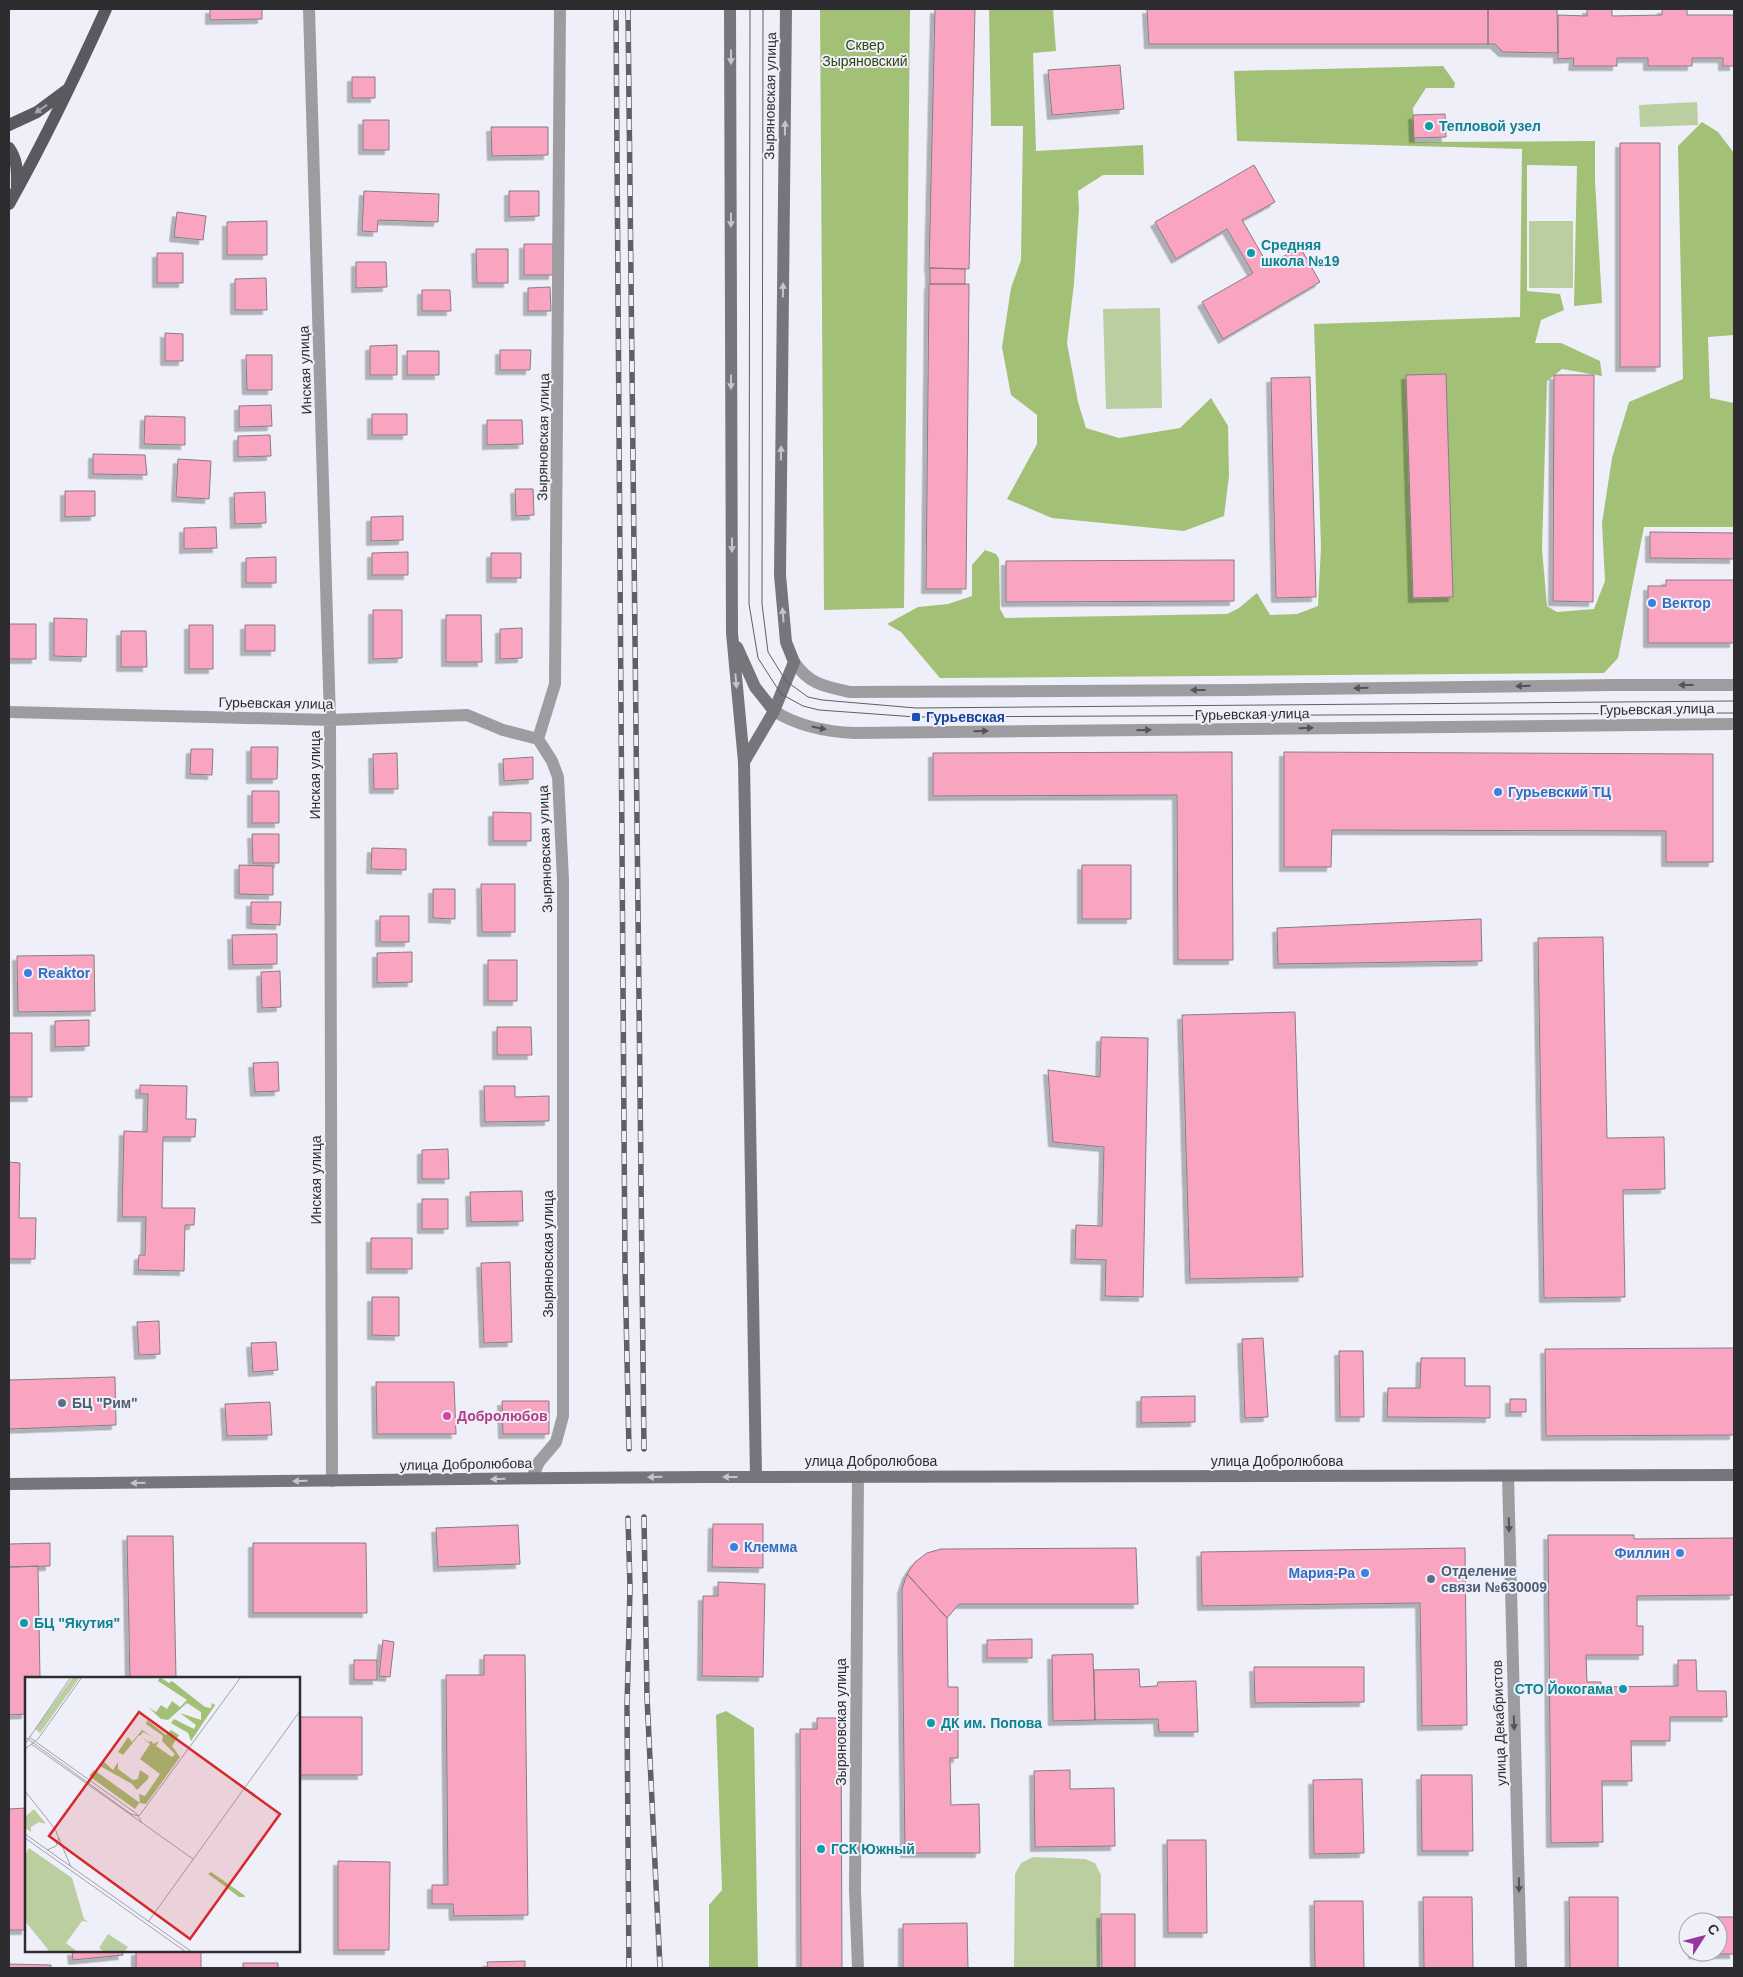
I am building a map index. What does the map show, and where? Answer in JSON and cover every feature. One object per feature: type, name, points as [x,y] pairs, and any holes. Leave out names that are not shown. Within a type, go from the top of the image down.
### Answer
[{"type":"main road","points":[[9,204],[70,88],[106,9]]},
{"type":"main road","points":[[730,9],[732,632],[744,762],[756,1477]]},
{"type":"main road","name":"Зыряновская улица","points":[[786,9],[780,575],[786,642],[794,662]]},
{"type":"main road","points":[[9,125],[37,112],[70,88]]},
{"type":"main road","points":[[9,148],[15,157],[18,169],[17,189]]},
{"type":"main road","points":[[732,632],[741,657],[755,686],[774,711]]},
{"type":"main road","points":[[744,762],[774,711],[794,662]]},
{"type":"main road","name":"улица Добролюбова","points":[[9,1484],[858,1476],[1734,1475]]},
{"type":"street","name":"Инская улица","points":[[309,9],[330,720],[332,1481]]},
{"type":"street","name":"Зыряновская улица","points":[[532,1478],[539,1462],[556,1442],[562,1416],[563,880],[558,777],[552,761],[538,739],[555,684],[561,110],[560,9]]},
{"type":"street","name":"Гурьевская улица","points":[[794,662],[803,675],[815,682],[850,692],[1231,690],[1613,684],[1734,685]]},
{"type":"street","name":"Гурьевская улица","points":[[774,711],[786,719],[839,732],[1734,724]]},
{"type":"street","name":"Гурьевская улица","points":[[9,712],[330,720],[467,715],[503,730],[538,739]]},
{"type":"street","name":"Зыряновская улица","points":[[858,1476],[856,1890],[858,1968]]},
{"type":"street","name":"улица Декабристов","points":[[1508,1476],[1521,1968]]},
{"type":"green space","name":"Cквер Зыряновский","points":[[820,9],[910,9],[904,608],[824,610]]},
{"type":"green space","points":[[989,9],[1053,9],[1056,51],[1033,53],[1036,151],[1143,145],[1144,175],[1103,175],[1078,191],[1079,209],[1074,283],[1067,343],[1078,402],[1086,428],[1119,438],[1180,428],[1211,398],[1228,426],[1229,476],[1224,516],[1184,531],[1052,518],[1007,499],[1037,444],[1037,415],[1011,395],[1002,347],[1011,288],[1021,260],[1023,126],[991,126]]},
{"type":"green space","points":[[1443,66],[1455,83],[1454,88],[1426,88],[1413,108],[1415,142],[1595,141],[1595,181],[1602,303],[1574,306],[1577,166],[1527,165],[1527,291],[1560,294],[1564,310],[1541,320],[1535,343],[1561,343],[1600,361],[1602,376],[1562,369],[1547,381],[1542,549],[1547,606],[1557,612],[1594,609],[1605,581],[1602,523],[1612,458],[1629,402],[1683,379],[1678,146],[1702,122],[1718,132],[1734,153],[1734,335],[1708,337],[1710,398],[1734,403],[1734,527],[1644,527],[1618,658],[1604,673],[940,678],[901,632],[887,624],[918,607],[948,604],[972,596],[972,565],[985,550],[996,554],[999,559],[1000,609],[1005,618],[1227,614],[1239,608],[1257,593],[1270,615],[1297,614],[1318,606],[1321,547],[1314,324],[1520,317],[1522,149],[1237,141],[1234,71]]},
{"type":"green space","points":[[1697,102],[1698,125],[1640,127],[1639,105]]},
{"type":"green space","points":[[1529,221],[1573,221],[1573,288],[1529,288]]},
{"type":"green space","points":[[1160,308],[1162,408],[1106,409],[1103,309]]},
{"type":"green space","points":[[726,1711],[754,1728],[758,1968],[709,1968],[709,1905],[722,1890],[716,1715]]},
{"type":"green space","points":[[1033,1857],[1085,1859],[1095,1863],[1101,1875],[1100,1968],[1014,1968],[1015,1874],[1021,1863]]},
{"type":"building","points":[[210,9],[262,9],[262,19],[210,20]]},
{"type":"building","points":[[935,9],[975,9],[969,269],[929,268]]},
{"type":"building","points":[[1147,9],[1488,9],[1488,44],[1149,44]]},
{"type":"building","points":[[1488,9],[1557,9],[1558,53],[1503,52],[1495,44],[1488,44]]},
{"type":"building","points":[[1587,9],[1612,9],[1612,16],[1662,15],[1662,9],[1687,9],[1687,15],[1734,15],[1734,66],[1723,66],[1723,58],[1692,58],[1692,66],[1648,66],[1648,58],[1617,58],[1617,66],[1573,66],[1574,58],[1558,59],[1558,15],[1587,16]]},
{"type":"building","points":[[1120,65],[1124,109],[1052,115],[1048,70]]},
{"type":"building","points":[[352,77],[375,77],[375,98],[352,98]]},
{"type":"building","name":"Тепловой узел","points":[[1445,114],[1446,137],[1414,138],[1413,115]]},
{"type":"building","points":[[363,120],[389,120],[389,150],[363,150]]},
{"type":"building","points":[[491,127],[548,127],[548,155],[492,156]]},
{"type":"building","points":[[1620,143],[1660,143],[1660,367],[1620,367]]},
{"type":"building","name":"Средняя школа №19","points":[[1254,165],[1275,202],[1242,220],[1268,265],[1300,247],[1320,282],[1223,339],[1202,302],[1253,273],[1227,229],[1176,259],[1155,222]]},
{"type":"building","points":[[364,191],[439,194],[438,222],[378,220],[377,232],[362,231]]},
{"type":"building","points":[[509,191],[539,191],[539,216],[509,217]]},
{"type":"building","points":[[177,212],[206,216],[203,240],[174,237]]},
{"type":"building","points":[[267,221],[267,255],[227,255],[227,222]]},
{"type":"building","points":[[524,244],[553,244],[553,275],[524,275]]},
{"type":"building","points":[[476,249],[508,249],[508,283],[477,283]]},
{"type":"building","points":[[157,253],[183,253],[183,283],[157,283]]},
{"type":"building","points":[[356,262],[386,262],[387,287],[356,288]]},
{"type":"building","points":[[930,268],[965,269],[965,284],[930,284]]},
{"type":"building","points":[[266,278],[267,310],[235,310],[235,279]]},
{"type":"building","points":[[929,284],[969,284],[966,589],[926,589]]},
{"type":"building","points":[[550,287],[551,311],[528,311],[528,288]]},
{"type":"building","points":[[422,290],[450,290],[451,311],[422,311]]},
{"type":"building","points":[[165,333],[183,334],[183,361],[165,361]]},
{"type":"building","points":[[397,345],[397,375],[370,375],[370,346]]},
{"type":"building","points":[[500,350],[531,350],[530,370],[500,370]]},
{"type":"building","points":[[407,351],[439,351],[439,375],[407,375]]},
{"type":"building","points":[[246,355],[272,355],[272,390],[247,390]]},
{"type":"building","points":[[1446,374],[1453,597],[1413,598],[1406,375]]},
{"type":"building","points":[[1554,375],[1594,375],[1593,602],[1553,601]]},
{"type":"building","points":[[1310,377],[1316,597],[1276,598],[1271,378]]},
{"type":"building","points":[[271,405],[272,426],[239,427],[239,406]]},
{"type":"building","points":[[372,414],[407,414],[407,435],[372,435]]},
{"type":"building","points":[[145,416],[185,417],[185,445],[144,444]]},
{"type":"building","points":[[487,420],[522,420],[523,444],[487,445]]},
{"type":"building","points":[[270,435],[271,456],[238,457],[238,436]]},
{"type":"building","points":[[93,454],[145,455],[147,475],[93,474]]},
{"type":"building","points":[[178,459],[211,461],[209,499],[176,497]]},
{"type":"building","points":[[515,489],[533,489],[534,515],[516,516]]},
{"type":"building","points":[[65,491],[95,491],[95,516],[65,517]]},
{"type":"building","points":[[265,492],[266,523],[235,524],[234,493]]},
{"type":"building","points":[[403,516],[403,540],[371,541],[371,517]]},
{"type":"building","points":[[216,527],[217,548],[184,549],[184,528]]},
{"type":"building","points":[[1650,532],[1734,533],[1734,559],[1650,558]]},
{"type":"building","points":[[408,552],[408,575],[372,575],[372,553]]},
{"type":"building","points":[[491,553],[521,553],[521,578],[491,578]]},
{"type":"building","points":[[276,557],[276,583],[246,583],[246,558]]},
{"type":"building","points":[[1234,560],[1234,601],[1006,602],[1006,561]]},
{"type":"building","points":[[1666,580],[1734,580],[1734,643],[1648,643],[1648,586],[1666,586]]},
{"type":"building","points":[[373,610],[402,610],[402,658],[373,659]]},
{"type":"building","points":[[446,615],[481,615],[482,662],[446,662]]},
{"type":"building","points":[[54,618],[87,619],[86,657],[54,656]]},
{"type":"building","points":[[9,624],[36,624],[36,659],[9,659]]},
{"type":"building","points":[[189,625],[213,625],[213,669],[189,669]]},
{"type":"building","points":[[245,625],[275,625],[275,651],[245,651]]},
{"type":"building","points":[[522,628],[522,658],[500,659],[500,629]]},
{"type":"building","points":[[121,631],[146,631],[147,667],[121,667]]},
{"type":"building","points":[[251,747],[278,747],[277,779],[251,779]]},
{"type":"building","points":[[191,749],[213,749],[212,775],[190,774]]},
{"type":"building","points":[[1232,752],[1233,960],[1178,960],[1177,795],[933,796],[933,753]]},
{"type":"building","name":"Гурьевский ТЦ","points":[[1284,752],[1713,754],[1713,862],[1666,862],[1666,831],[1332,830],[1331,867],[1284,867]]},
{"type":"building","points":[[397,753],[398,789],[374,789],[373,754]]},
{"type":"building","points":[[533,757],[533,779],[504,781],[503,759]]},
{"type":"building","points":[[252,791],[279,791],[279,823],[252,823]]},
{"type":"building","points":[[493,812],[531,813],[531,841],[493,841]]},
{"type":"building","points":[[252,834],[279,834],[279,863],[253,863]]},
{"type":"building","points":[[372,848],[406,849],[406,870],[371,869]]},
{"type":"building","points":[[239,865],[273,866],[273,895],[239,894]]},
{"type":"building","points":[[1082,865],[1131,865],[1131,919],[1082,919]]},
{"type":"building","points":[[481,884],[515,884],[515,932],[482,932]]},
{"type":"building","points":[[433,889],[455,889],[455,919],[433,918]]},
{"type":"building","points":[[251,902],[281,902],[280,925],[251,924]]},
{"type":"building","points":[[380,916],[409,916],[409,942],[380,942]]},
{"type":"building","points":[[1481,919],[1482,961],[1278,964],[1277,928]]},
{"type":"building","points":[[277,934],[277,964],[233,965],[232,935]]},
{"type":"building","points":[[1603,937],[1607,1138],[1664,1137],[1665,1189],[1623,1190],[1625,1297],[1544,1298],[1538,938]]},
{"type":"building","points":[[412,952],[412,982],[377,983],[377,953]]},
{"type":"building","points":[[94,955],[95,1011],[18,1012],[17,956]]},
{"type":"building","points":[[488,960],[517,960],[517,1001],[488,1001]]},
{"type":"building","points":[[280,971],[281,1007],[262,1008],[261,972]]},
{"type":"building","points":[[1295,1012],[1303,1277],[1190,1279],[1182,1015]]},
{"type":"building","points":[[89,1020],[89,1046],[55,1047],[55,1021]]},
{"type":"building","points":[[497,1027],[531,1027],[532,1055],[497,1055]]},
{"type":"building","points":[[9,1033],[32,1033],[32,1097],[9,1097]]},
{"type":"building","points":[[1101,1037],[1148,1038],[1143,1297],[1105,1296],[1106,1260],[1075,1259],[1076,1225],[1102,1226],[1104,1147],[1053,1142],[1048,1070],[1100,1077]]},
{"type":"building","points":[[278,1062],[279,1091],[255,1092],[253,1063]]},
{"type":"building","points":[[140,1085],[187,1086],[186,1119],[196,1119],[195,1137],[163,1137],[162,1208],[195,1208],[194,1225],[185,1225],[184,1271],[138,1270],[139,1255],[145,1255],[146,1217],[122,1217],[124,1131],[147,1132],[148,1094],[140,1094]]},
{"type":"building","points":[[484,1086],[515,1086],[515,1097],[549,1096],[549,1121],[485,1122]]},
{"type":"building","points":[[448,1149],[449,1179],[422,1179],[422,1150]]},
{"type":"building","points":[[9,1162],[20,1163],[19,1218],[36,1218],[35,1259],[9,1259]]},
{"type":"building","points":[[522,1191],[523,1221],[471,1222],[470,1192]]},
{"type":"building","points":[[422,1199],[448,1199],[448,1229],[422,1229]]},
{"type":"building","points":[[371,1238],[412,1238],[412,1269],[371,1269]]},
{"type":"building","points":[[510,1262],[512,1342],[484,1343],[481,1263]]},
{"type":"building","points":[[372,1297],[399,1297],[399,1336],[372,1335]]},
{"type":"building","points":[[159,1321],[160,1354],[139,1355],[137,1322]]},
{"type":"building","points":[[1263,1338],[1268,1417],[1245,1418],[1242,1339]]},
{"type":"building","points":[[276,1342],[278,1370],[253,1372],[251,1343]]},
{"type":"building","points":[[1734,1348],[1734,1435],[1546,1436],[1545,1349]]},
{"type":"building","points":[[1339,1351],[1363,1351],[1364,1417],[1340,1417]]},
{"type":"building","points":[[1421,1358],[1465,1358],[1465,1386],[1490,1386],[1490,1418],[1387,1417],[1388,1388],[1420,1388]]},
{"type":"building","name":"БЦ \"Рим\"","points":[[115,1377],[116,1425],[9,1429],[9,1380]]},
{"type":"building","points":[[376,1382],[454,1382],[456,1434],[377,1434]]},
{"type":"building","points":[[1195,1396],[1195,1422],[1141,1423],[1141,1397]]},
{"type":"building","points":[[1510,1399],[1526,1399],[1526,1412],[1510,1412]]},
{"type":"building","points":[[502,1401],[549,1401],[549,1434],[503,1434]]},
{"type":"building","points":[[270,1402],[272,1435],[227,1436],[225,1404]]},
{"type":"building","points":[[713,1524],[763,1524],[763,1568],[712,1567]]},
{"type":"building","points":[[518,1525],[520,1564],[438,1567],[436,1528]]},
{"type":"building","name":"СТО Йокогама","points":[[1548,1535],[1634,1535],[1634,1539],[1734,1538],[1734,1595],[1637,1596],[1637,1626],[1643,1626],[1643,1655],[1586,1655],[1587,1682],[1601,1682],[1601,1687],[1678,1686],[1678,1660],[1696,1660],[1697,1691],[1726,1691],[1727,1717],[1670,1717],[1670,1741],[1631,1741],[1632,1781],[1602,1781],[1603,1842],[1551,1843]]},
{"type":"building","points":[[127,1536],[173,1536],[176,1677],[130,1677]]},
{"type":"building","points":[[50,1543],[50,1566],[9,1567],[9,1544]]},
{"type":"building","points":[[253,1543],[366,1543],[367,1613],[253,1613]]},
{"type":"building","points":[[1136,1548],[1138,1604],[959,1604],[947,1618],[907,1574],[915,1562],[927,1553],[941,1549]]},
{"type":"building","points":[[1465,1548],[1467,1725],[1422,1726],[1420,1603],[1202,1606],[1201,1552]]},
{"type":"building","name":"БЦ \"Якутия\"","points":[[38,1566],[40,1677],[25,1677],[25,1714],[9,1715],[9,1567]]},
{"type":"building","name":"ДК им. Попова","points":[[907,1574],[947,1618],[948,1687],[958,1687],[958,1758],[950,1758],[951,1805],[979,1804],[980,1853],[905,1853],[902,1589]]},
{"type":"building","points":[[718,1582],[765,1584],[763,1677],[702,1676],[703,1596],[718,1596]]},
{"type":"building","points":[[1032,1639],[1032,1658],[987,1658],[987,1640]]},
{"type":"building","points":[[383,1640],[394,1642],[390,1677],[379,1676]]},
{"type":"building","points":[[1093,1654],[1095,1720],[1053,1721],[1052,1655]]},
{"type":"building","points":[[484,1655],[525,1655],[528,1915],[454,1916],[453,1904],[432,1904],[432,1885],[448,1885],[446,1675],[484,1675]]},
{"type":"building","points":[[354,1660],[377,1660],[377,1680],[354,1680]]},
{"type":"building","points":[[1254,1667],[1364,1667],[1364,1702],[1255,1703]]},
{"type":"building","points":[[1139,1669],[1140,1687],[1157,1686],[1158,1682],[1196,1681],[1198,1732],[1159,1732],[1158,1719],[1095,1720],[1094,1670]]},
{"type":"building","points":[[300,1717],[362,1717],[362,1775],[300,1775]]},
{"type":"building","name":"ГСК Южный","points":[[817,1718],[841,1718],[842,1968],[801,1968],[800,1729],[817,1729]]},
{"type":"building","points":[[1070,1770],[1070,1789],[1114,1788],[1115,1846],[1035,1847],[1034,1771]]},
{"type":"building","points":[[1421,1775],[1472,1775],[1473,1851],[1422,1851]]},
{"type":"building","points":[[1362,1779],[1364,1853],[1314,1854],[1313,1780]]},
{"type":"building","points":[[25,1808],[25,1930],[9,1930],[9,1809]]},
{"type":"building","points":[[1167,1840],[1206,1840],[1207,1933],[1168,1933]]},
{"type":"building","points":[[338,1861],[390,1862],[389,1950],[338,1950]]},
{"type":"building","points":[[1423,1897],[1472,1897],[1473,1968],[1424,1968]]},
{"type":"building","points":[[1569,1897],[1618,1897],[1618,1968],[1570,1968]]},
{"type":"building","points":[[1314,1901],[1363,1901],[1364,1968],[1315,1968]]},
{"type":"building","points":[[1101,1914],[1135,1914],[1135,1968],[1102,1968]]},
{"type":"building","points":[[1728,1917],[1734,1917],[1734,1954],[1728,1954]]},
{"type":"building","points":[[967,1923],[968,1968],[903,1968],[903,1924]]},
{"type":"building","points":[[72,1952],[122,1952],[123,1955],[73,1960]]},
{"type":"building","points":[[136,1952],[201,1952],[201,1968],[136,1968]]},
{"type":"building","points":[[525,1961],[525,1968],[488,1968],[487,1962]]},
{"type":"building","points":[[243,1963],[278,1963],[278,1968],[243,1968]]},
{"type":"building","points":[[9,1964],[51,1965],[51,1968],[9,1968]]},
{"type":"tram line","points":[[750,9],[749,604],[758,658],[781,694],[803,706],[819,710],[916,717],[1734,713]]},
{"type":"tram line","points":[[763,9],[762,604],[768,652],[786,681],[808,697],[822,700],[916,708],[1734,701]]},
{"type":"railway","points":[[616,9],[625,1266],[629,1449]]},
{"type":"railway","points":[[628,9],[644,1449]]},
{"type":"railway","points":[[644,1517],[647,1697],[660,1968]]},
{"type":"railway","points":[[628,1518],[630,1587],[627,1707],[629,1968]]},
{"type":"place","name":"Тепловой узел","points":[[1429,126]]},
{"type":"place","name":"Средняя школа №19","points":[[1251,253]]},
{"type":"place","name":"Вектор","points":[[1652,603]]},
{"type":"place","name":"Гурьевская","points":[[916,717]]},
{"type":"place","name":"Гурьевский ТЦ","points":[[1498,792]]},
{"type":"place","name":"Reaktor","points":[[28,973]]},
{"type":"place","name":"БЦ \"Рим\"","points":[[62,1403]]},
{"type":"place","name":"Добролюбов","points":[[447,1416]]},
{"type":"place","name":"Клемма","points":[[734,1547]]},
{"type":"place","name":"Филлин","points":[[1680,1553]]},
{"type":"place","name":"Мария-Ра","points":[[1365,1573]]},
{"type":"place","name":"Отделение связи №630009","points":[[1431,1579]]},
{"type":"place","name":"БЦ \"Якутия\"","points":[[24,1623]]},
{"type":"place","name":"СТО Йокогама","points":[[1623,1689]]},
{"type":"place","name":"ДК им. Попова","points":[[931,1723]]},
{"type":"place","name":"ГСК Южный","points":[[821,1849]]}]
